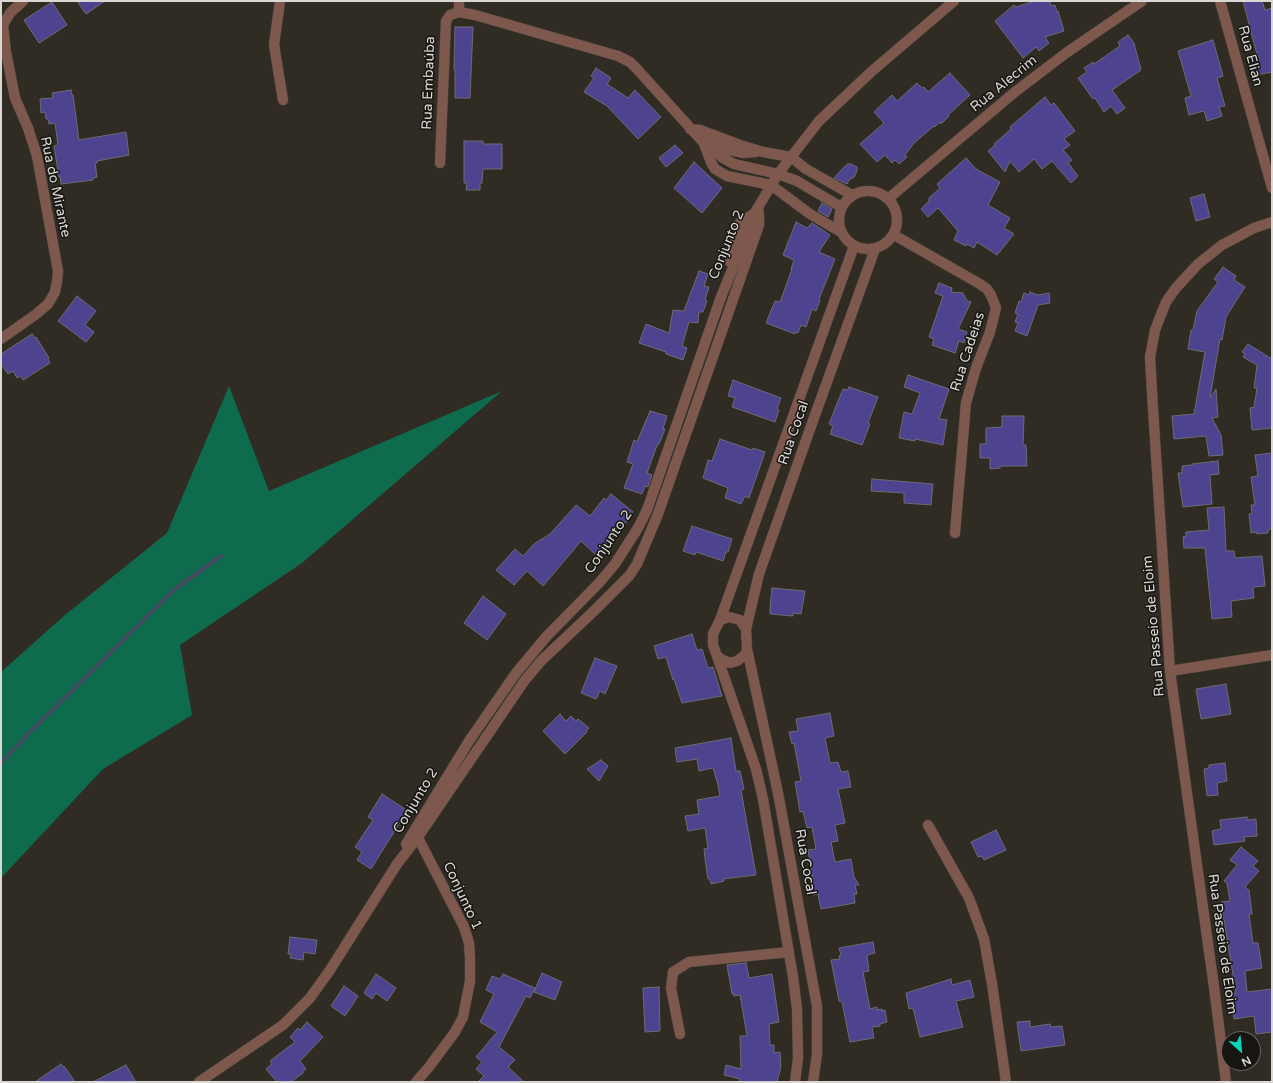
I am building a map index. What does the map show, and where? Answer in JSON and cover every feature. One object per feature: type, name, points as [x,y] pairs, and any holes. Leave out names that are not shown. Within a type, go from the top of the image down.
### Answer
[{"type":"street","name":"Rua do Mirante","points":[[1,339],[48,304],[55,292],[58,271],[36,156],[28,128],[15,98],[6,52],[3,25],[10,13],[23,1]]},
{"type":"street","points":[[280,1],[274,45],[283,100]]},
{"type":"street","points":[[459,1],[459,12],[475,15],[618,56],[630,62],[695,129],[716,169],[727,176],[771,185],[810,214],[841,232]]},
{"type":"street","name":"Conjunto 2","points":[[199,1082],[284,1025],[310,998],[330,970],[397,864],[398,859],[525,680],[541,661],[629,576],[637,564],[658,514],[721,297],[734,278],[756,211],[778,174],[809,134],[834,107],[871,72],[954,1]]},
{"type":"street","name":"Rua Alecrim","points":[[889,198],[1015,92],[1066,53],[1142,1]]},
{"type":"street","name":"Rua Elian","points":[[1220,1],[1272,188]]},
{"type":"street","name":"Rua Embaúba","points":[[440,163],[446,21],[450,15],[459,12]]},
{"type":"street","points":[[695,129],[763,152],[791,158],[806,169],[852,195]]},
{"type":"street","points":[[703,142],[723,158],[734,164],[778,174],[797,181],[842,207]]},
{"type":"street","points":[[864,190],[877,191],[889,198],[896,209],[898,222],[894,235],[886,244],[875,249],[854,246],[846,240],[841,232],[838,219],[842,207],[852,195],[864,190]]},
{"type":"street","name":"Rua Passeio de Eloim","points":[[1226,1082],[1170,671],[1150,357],[1155,330],[1170,295],[1198,264],[1222,245],[1254,228],[1272,222]]},
{"type":"street","name":"Rua Cadeias","points":[[894,235],[987,289],[996,308],[990,332],[974,375],[966,404],[955,533]]},
{"type":"street","name":"Rua Cocal","points":[[720,620],[854,246]]},
{"type":"street","name":"Rua Cocal","points":[[746,629],[759,574],[875,249]]},
{"type":"street","name":"Conjunto 2","points":[[416,834],[469,741],[516,673],[546,637],[599,583],[615,564],[638,528],[647,510],[684,423]]},
{"type":"street","points":[[647,510],[658,514]]},
{"type":"street","points":[[717,656],[730,663],[737,661],[746,654],[748,650],[746,629],[740,620],[729,617],[720,620],[713,634],[713,645],[760,785],[789,952],[796,1003],[798,1058],[795,1082]]},
{"type":"street","name":"Rua Cocal","points":[[748,650],[778,793],[817,1006],[817,1054],[813,1082]]},
{"type":"street","points":[[1170,671],[1272,655]]},
{"type":"street","points":[[516,673],[525,680]]},
{"type":"street","points":[[928,825],[969,898],[984,939],[1006,1082]]},
{"type":"street","name":"Conjunto 1","points":[[416,834],[464,927],[469,943],[470,958],[470,981],[463,1017],[455,1032],[429,1068],[416,1082]]},
{"type":"street","points":[[680,1034],[671,988],[673,972],[689,962],[789,952]]},
{"type":"green space","points":[[229,386],[269,491],[502,391],[302,563],[180,645],[192,715],[103,769],[1,878],[1,672],[65,615],[167,533]]},
{"type":"building","points":[[77,1],[105,1],[86,14]]},
{"type":"building","points":[[1035,1],[1050,1],[1051,6],[1055,5],[1064,31],[1045,37],[1049,43],[1039,51],[1036,47],[1023,58],[995,21],[1014,5],[1016,7]]},
{"type":"building","points":[[1243,1],[1262,1],[1265,10],[1272,8],[1272,72],[1256,75],[1252,59],[1258,58]]},
{"type":"building","points":[[52,2],[67,25],[39,43],[24,20]]},
{"type":"building","points":[[455,27],[473,27],[470,98],[455,98]]},
{"type":"building","points":[[1128,35],[1134,43],[1141,70],[1112,90],[1125,108],[1117,114],[1111,106],[1104,112],[1095,98],[1093,99],[1078,78],[1087,72],[1084,68],[1093,62],[1094,64],[1120,46],[1118,42]]},
{"type":"building","points":[[1213,40],[1223,76],[1217,78],[1225,106],[1219,107],[1222,116],[1207,121],[1204,111],[1189,115],[1185,98],[1191,96],[1178,51]]},
{"type":"building","points":[[596,68],[611,78],[607,84],[628,98],[635,90],[661,117],[638,139],[607,106],[584,92],[594,78],[591,76]]},
{"type":"building","points":[[950,73],[970,95],[948,115],[949,116],[941,124],[939,122],[935,127],[934,126],[914,143],[905,155],[907,157],[899,164],[895,160],[892,163],[885,155],[877,162],[860,144],[884,123],[874,112],[892,95],[897,101],[917,83],[922,88],[924,87],[928,92]]},
{"type":"building","points":[[71,90],[79,140],[126,132],[129,155],[97,161],[97,163],[95,163],[97,177],[93,178],[93,180],[61,184],[54,146],[58,145],[55,123],[49,124],[48,119],[46,119],[45,112],[41,113],[40,99],[53,98],[52,93]]},
{"type":"building","points":[[1045,97],[1051,105],[1054,103],[1075,131],[1064,139],[1070,145],[1063,150],[1072,160],[1068,163],[1078,176],[1071,183],[1052,161],[1042,169],[1034,159],[1019,172],[1010,161],[1005,172],[988,151],[1011,129],[1010,127]]},
{"type":"building","points":[[464,141],[483,141],[483,144],[502,144],[502,169],[483,169],[480,190],[466,190],[467,183],[464,183]]},
{"type":"building","points":[[675,145],[683,153],[666,167],[659,158]]},
{"type":"building","points":[[966,158],[976,169],[1000,182],[988,205],[1010,218],[1004,228],[1014,234],[997,255],[977,242],[974,248],[954,240],[958,231],[938,208],[928,217],[921,209],[929,201],[929,198],[940,188],[937,184]]},
{"type":"building","points":[[694,162],[722,188],[702,213],[674,188]]},
{"type":"building","points":[[848,164],[857,167],[857,171],[854,177],[849,180],[847,184],[834,178]]},
{"type":"building","points":[[1204,194],[1210,217],[1196,221],[1190,198]]},
{"type":"building","points":[[822,203],[832,209],[828,217],[818,211]]},
{"type":"building","points":[[796,222],[807,228],[812,223],[830,235],[819,252],[835,259],[819,299],[820,300],[816,311],[812,309],[806,327],[801,325],[798,333],[796,332],[795,334],[766,323],[775,301],[780,302],[792,269],[794,260],[783,255]]},
{"type":"building","points":[[1223,267],[1236,276],[1234,280],[1245,287],[1226,317],[1222,340],[1220,339],[1210,398],[1216,389],[1218,417],[1212,418],[1221,435],[1223,455],[1209,456],[1206,436],[1174,439],[1172,416],[1194,414],[1205,352],[1188,349],[1191,330],[1193,330],[1197,311],[1218,282],[1214,279]]},
{"type":"building","points":[[699,271],[708,274],[704,286],[709,287],[705,300],[707,301],[703,312],[699,312],[698,323],[689,322],[682,346],[687,348],[683,360],[666,354],[666,352],[639,343],[646,324],[669,333],[673,310],[684,311]]},
{"type":"building","points":[[939,283],[952,288],[951,292],[963,293],[967,301],[971,302],[958,329],[967,332],[964,343],[959,341],[955,353],[932,345],[934,339],[929,337],[943,296],[935,293]]},
{"type":"building","points":[[1030,292],[1038,295],[1049,293],[1050,303],[1038,305],[1027,336],[1015,331],[1018,323],[1015,322],[1018,314],[1015,313],[1019,301],[1021,302],[1024,293],[1029,295]]},
{"type":"building","points":[[77,296],[96,311],[85,325],[94,332],[86,342],[58,321]]},
{"type":"building","points":[[32,334],[35,338],[36,337],[49,358],[50,363],[23,380],[21,376],[17,378],[13,371],[8,374],[1,364],[1,354]]},
{"type":"building","points":[[1248,344],[1272,359],[1272,428],[1252,430],[1250,408],[1254,407],[1257,388],[1254,388],[1257,365],[1243,357],[1245,354],[1242,352]]},
{"type":"building","points":[[908,375],[949,389],[939,419],[947,420],[943,445],[915,439],[915,441],[899,438],[904,412],[912,414],[920,393],[904,387]]},
{"type":"building","points":[[733,380],[781,398],[777,409],[779,410],[775,422],[732,407],[735,398],[728,396]]},
{"type":"building","points":[[849,387],[878,397],[868,423],[870,424],[862,445],[830,434],[833,426],[829,424],[834,411],[843,389],[848,390]]},
{"type":"building","points":[[650,411],[667,416],[663,429],[665,429],[647,473],[652,475],[648,487],[645,486],[642,494],[624,488],[633,464],[627,462],[634,440],[637,442]]},
{"type":"building","points":[[1002,416],[1024,416],[1023,445],[1026,445],[1027,466],[1000,466],[1000,468],[990,469],[990,458],[980,458],[980,444],[986,444],[986,428],[1002,427]]},
{"type":"building","points":[[720,439],[752,450],[753,448],[765,452],[749,498],[745,496],[741,504],[725,498],[728,488],[703,478],[708,460],[712,461]]},
{"type":"building","points":[[1272,453],[1272,528],[1268,530],[1268,533],[1251,533],[1249,514],[1252,513],[1251,505],[1255,505],[1251,477],[1258,476],[1255,455]]},
{"type":"building","points":[[1218,461],[1219,474],[1210,475],[1212,504],[1183,507],[1178,473],[1182,473],[1182,466]]},
{"type":"building","points":[[872,479],[933,484],[931,505],[904,503],[904,493],[871,491]]},
{"type":"building","points":[[611,494],[633,512],[628,518],[629,519],[596,555],[581,541],[543,586],[527,571],[514,585],[496,570],[515,549],[523,556],[534,544],[550,534],[576,505],[590,516],[604,498],[606,500]]},
{"type":"building","points":[[1224,507],[1226,551],[1234,551],[1235,558],[1262,556],[1265,586],[1253,587],[1254,598],[1231,601],[1232,617],[1212,619],[1205,548],[1184,548],[1183,537],[1186,536],[1186,532],[1209,530],[1207,508]]},
{"type":"building","points":[[692,526],[732,539],[728,552],[726,552],[723,561],[696,552],[695,555],[683,551]]},
{"type":"building","points":[[772,588],[805,591],[801,614],[793,613],[793,616],[770,614]]},
{"type":"building","points":[[483,596],[506,614],[487,640],[464,623]]},
{"type":"building","points":[[692,634],[697,650],[702,649],[708,668],[713,667],[722,696],[682,703],[666,657],[658,659],[654,646]]},
{"type":"building","points":[[595,658],[617,666],[605,694],[600,691],[596,699],[581,693]]},
{"type":"building","points":[[1226,684],[1231,714],[1201,719],[1196,689]]},
{"type":"building","points":[[830,713],[834,736],[825,738],[830,763],[838,762],[841,772],[848,771],[851,787],[838,789],[845,823],[835,825],[838,841],[831,842],[835,862],[851,859],[854,877],[859,885],[855,885],[857,894],[854,894],[855,903],[821,909],[818,894],[813,895],[811,883],[813,882],[808,850],[816,849],[812,827],[807,828],[803,811],[800,812],[795,782],[801,781],[794,743],[792,744],[789,732],[798,731],[796,719]]},
{"type":"building","points":[[560,714],[566,721],[571,716],[576,721],[578,719],[589,728],[586,731],[587,732],[565,754],[543,731]]},
{"type":"building","points":[[731,738],[736,771],[740,771],[744,789],[741,790],[756,875],[723,879],[724,881],[711,884],[710,879],[708,879],[705,859],[704,849],[708,848],[705,828],[688,831],[685,816],[699,814],[697,800],[720,796],[718,785],[713,768],[699,771],[697,759],[677,762],[675,748]]},
{"type":"building","points":[[601,760],[608,766],[599,781],[587,769]]},
{"type":"building","points":[[1225,763],[1227,781],[1217,783],[1218,795],[1207,796],[1204,769],[1209,768],[1209,765]]},
{"type":"building","points":[[382,794],[407,811],[371,869],[357,860],[362,852],[355,847],[373,820],[368,817]]},
{"type":"building","points":[[1247,817],[1247,820],[1256,819],[1257,836],[1244,837],[1245,841],[1214,845],[1212,831],[1221,829],[1220,820]]},
{"type":"building","points":[[996,830],[1006,850],[984,860],[982,856],[978,857],[971,842]]},
{"type":"building","points":[[1241,847],[1258,861],[1253,866],[1259,871],[1245,887],[1249,890],[1252,914],[1249,914],[1253,943],[1258,943],[1262,968],[1245,971],[1247,992],[1272,989],[1272,1032],[1261,1033],[1261,1031],[1256,1031],[1254,1016],[1234,1019],[1230,994],[1236,993],[1221,902],[1230,901],[1227,883],[1224,881],[1237,865],[1230,860]]},
{"type":"building","points":[[290,937],[317,940],[315,954],[304,952],[303,960],[290,958],[291,954],[288,954]]},
{"type":"building","points":[[873,942],[875,953],[867,955],[869,971],[863,972],[870,1009],[877,1007],[877,1010],[885,1010],[887,1022],[880,1024],[880,1026],[872,1027],[874,1038],[850,1042],[842,1002],[839,1001],[831,960],[840,959],[839,956],[841,955],[839,948]]},
{"type":"building","points":[[746,963],[749,978],[772,974],[779,1022],[769,1024],[770,1045],[774,1045],[774,1053],[780,1052],[781,1067],[777,1082],[739,1082],[740,1079],[724,1075],[726,1065],[741,1069],[740,1036],[747,1036],[740,995],[734,996],[734,994],[732,994],[727,965]]},
{"type":"building","points":[[542,973],[562,982],[555,1000],[534,992]]},
{"type":"building","points":[[376,974],[396,988],[387,1001],[376,993],[372,999],[364,993]]},
{"type":"building","points":[[503,974],[535,988],[530,998],[526,996],[499,1047],[515,1060],[508,1067],[524,1082],[478,1082],[484,1076],[476,1069],[482,1062],[476,1057],[497,1032],[480,1022],[494,994],[486,990],[492,976],[500,979]]},
{"type":"building","points":[[951,979],[952,985],[970,980],[974,997],[956,1001],[963,1027],[920,1037],[913,1008],[909,1009],[906,993]]},
{"type":"building","points":[[344,986],[358,996],[345,1016],[331,1006]]},
{"type":"building","points":[[659,987],[660,1031],[645,1032],[643,988]]},
{"type":"building","points":[[1030,1021],[1030,1027],[1050,1024],[1051,1027],[1062,1026],[1065,1045],[1021,1051],[1017,1022]]},
{"type":"building","points":[[307,1022],[323,1037],[300,1061],[306,1069],[303,1073],[291,1082],[277,1082],[266,1069],[272,1064],[270,1061],[295,1042],[290,1037],[298,1028],[300,1030]]},
{"type":"building","points":[[61,1064],[75,1082],[35,1082]]},
{"type":"building","points":[[126,1065],[136,1082],[93,1082]]},
{"type":"waterway","points":[[1,763],[28,734],[175,589],[221,556]]}]
